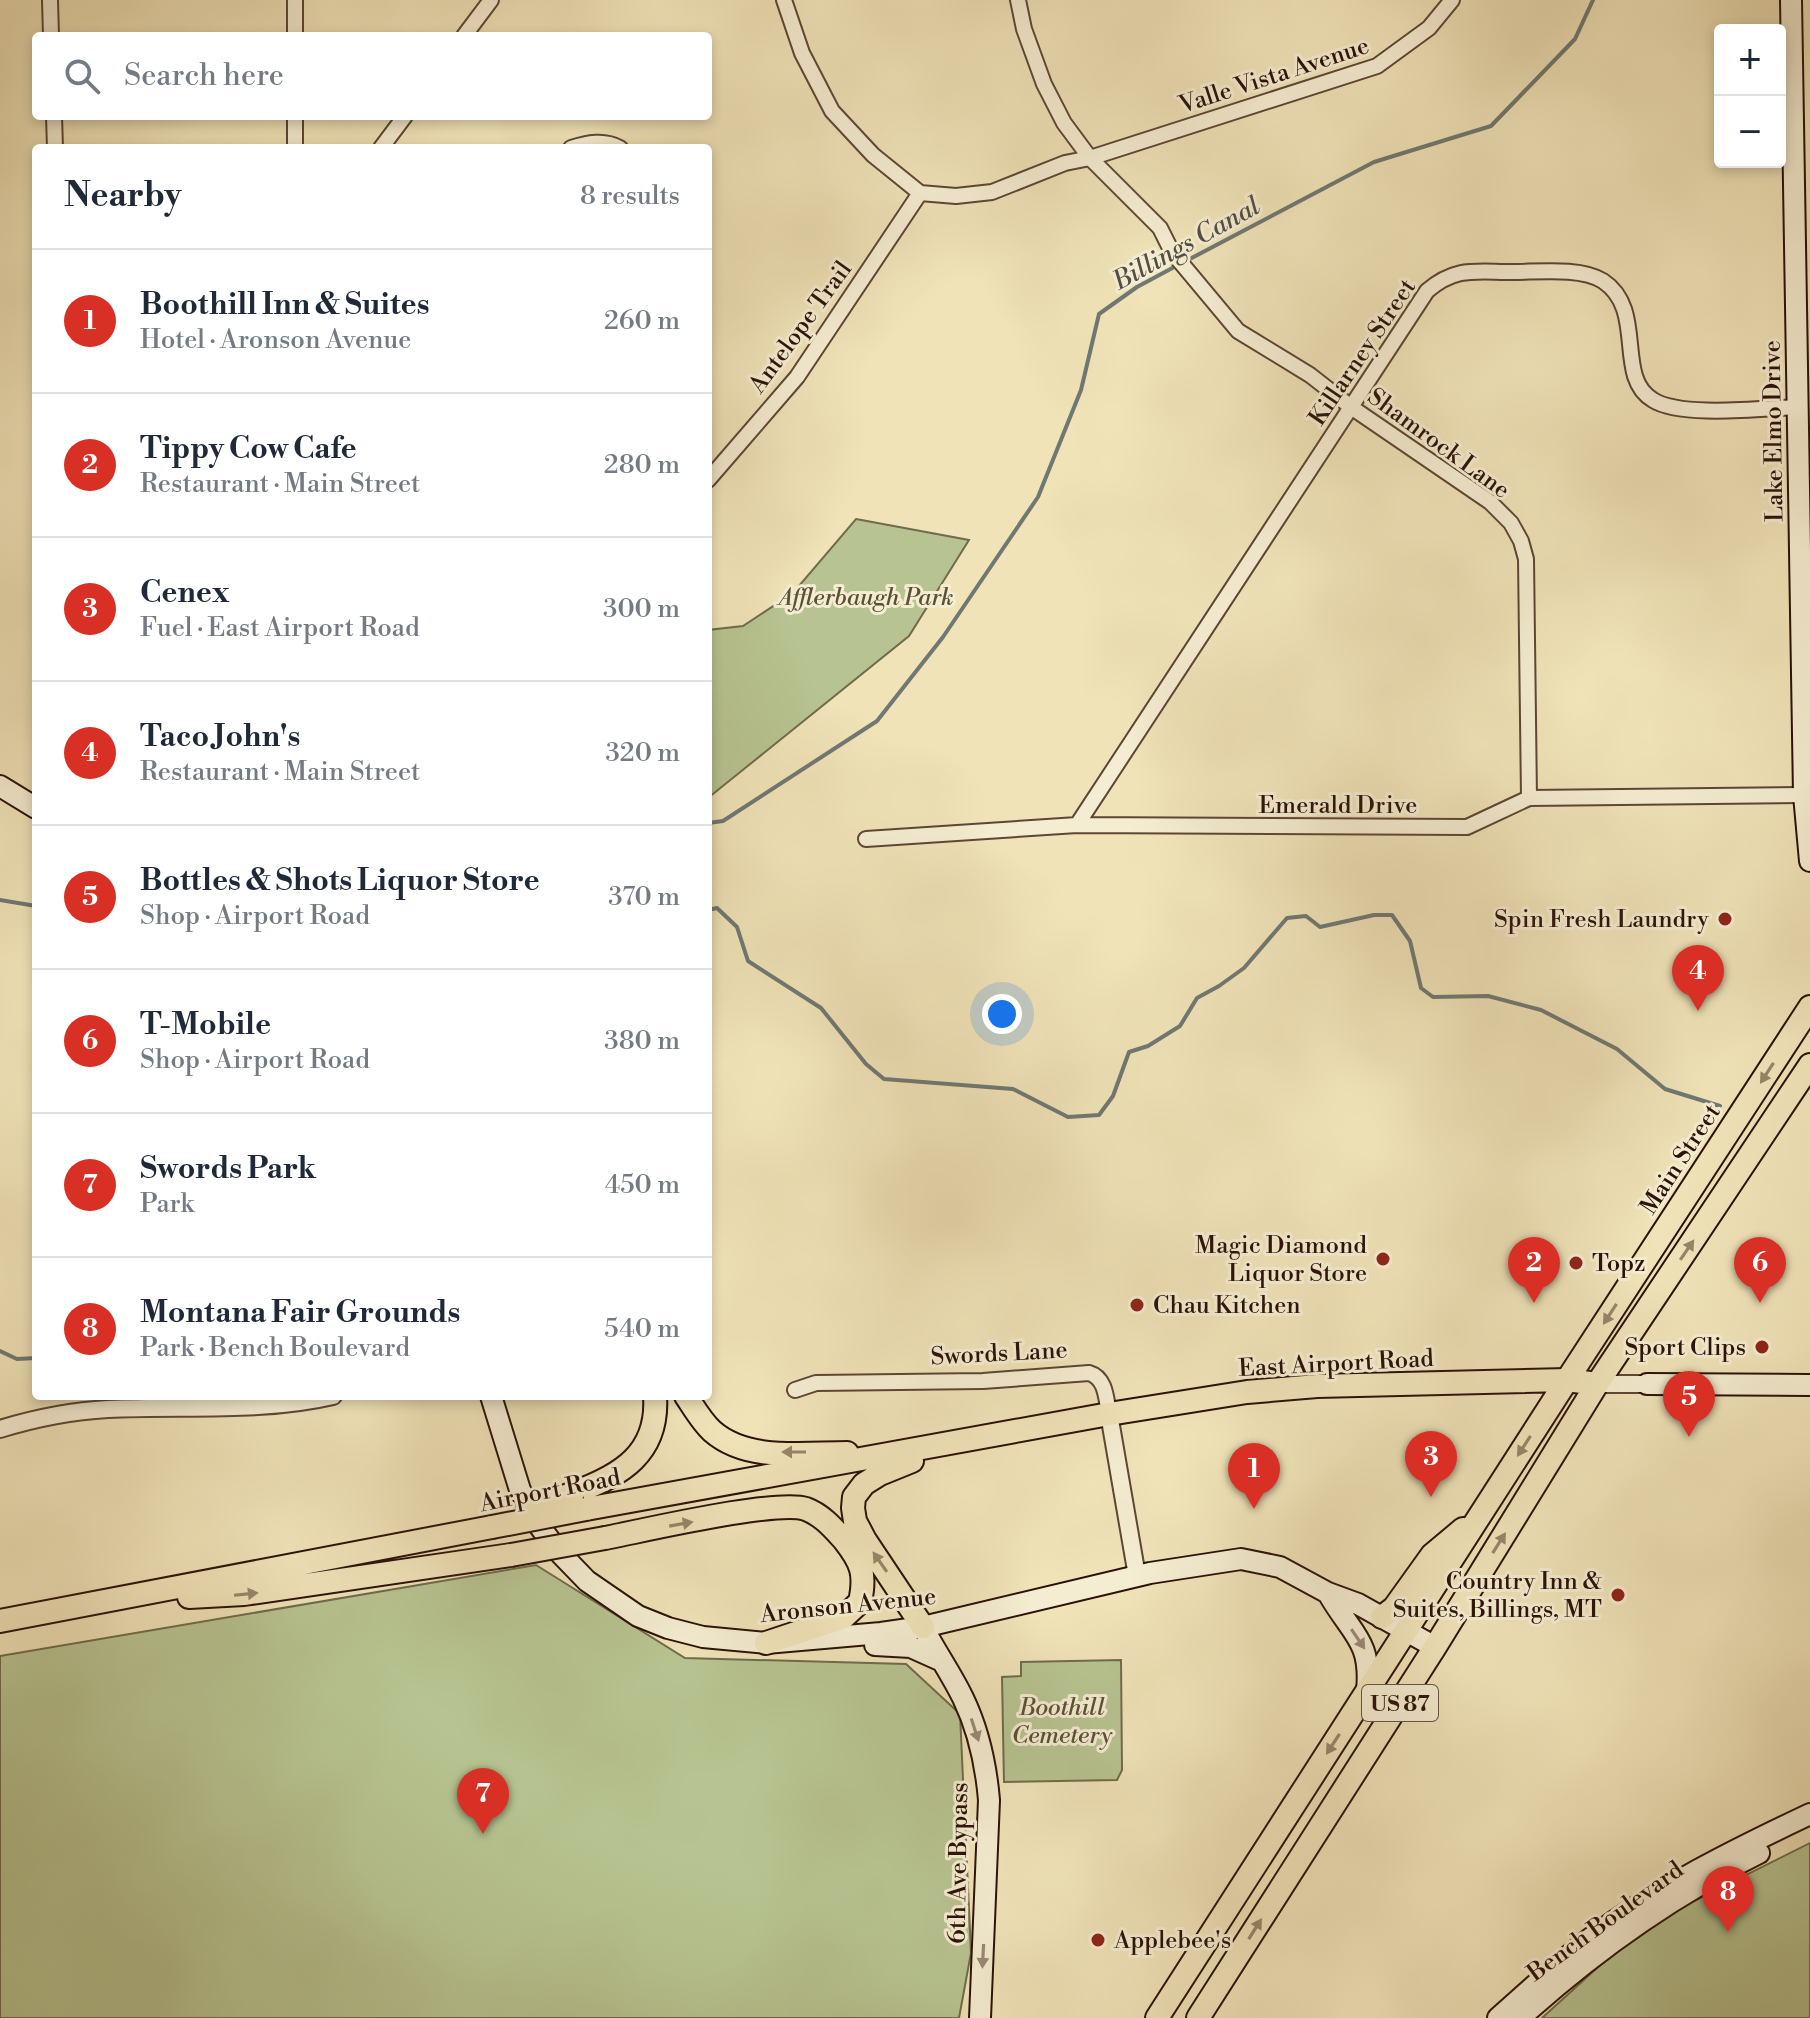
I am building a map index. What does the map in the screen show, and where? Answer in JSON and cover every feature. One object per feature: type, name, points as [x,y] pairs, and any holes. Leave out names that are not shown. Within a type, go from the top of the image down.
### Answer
[{"type":"main road","name":"Lake Elmo Drive","points":[[1791,0],[1804,795],[1810,861]]},
{"type":"main road","points":[[0,786],[32,806]]},
{"type":"main road","name":"Main Street","points":[[1567,1380],[1810,1007]]},
{"type":"main road","name":"US 87","points":[[1198,2018],[1435,1647],[1597,1384],[1810,1065]]},
{"type":"main road","points":[[1567,1380],[1597,1384]]},
{"type":"main road","name":"East Airport Road","points":[[1109,1414],[1222,1396],[1317,1386],[1567,1380]]},
{"type":"main road","name":"US 87","points":[[1157,2018],[1567,1380]]},
{"type":"main road","points":[[1647,1384],[1810,1385]]},
{"type":"main road","name":"Aronson Avenue","points":[[492,1400],[520,1490],[538,1524],[558,1551],[587,1581],[638,1616],[668,1628],[703,1637],[766,1643],[881,1633],[923,1627],[1137,1576],[1241,1559],[1280,1567],[1328,1593],[1358,1604],[1435,1647]]},
{"type":"main road","points":[[580,1501],[643,1449],[655,1423],[655,1400]]},
{"type":"main road","points":[[689,1400],[712,1431],[732,1445],[752,1451],[900,1453]]},
{"type":"main road","name":"Airport Road","points":[[0,1621],[492,1527],[580,1501],[900,1453],[1109,1414]]},
{"type":"main road","points":[[923,1627],[865,1540],[855,1521],[854,1497],[864,1484],[880,1474],[958,1442]]},
{"type":"main road","points":[[112,1600],[244,1594],[424,1570],[761,1509],[803,1508],[824,1519],[846,1543],[863,1572],[860,1602],[844,1617],[766,1643]]},
{"type":"main road","points":[[1382,1617],[1394,1608],[1432,1555],[1477,1519]]},
{"type":"main road","name":"Aronson Avenue","points":[[1328,1593],[1366,1653],[1369,1667],[1367,1691]]},
{"type":"main road","name":"6th Ave Bypass","points":[[923,1627],[962,1697],[976,1730],[987,1776],[989,1800],[980,2018]]},
{"type":"main road","points":[[766,1643],[838,1647],[900,1644],[920,1649],[940,1660]]},
{"type":"main road","points":[[1498,2018],[1590,1939],[1625,1914],[1703,1866],[1810,1814]]},
{"type":"main road","name":"Bench Boulevard","points":[[1520,2018],[1580,1966],[1681,1895],[1724,1870],[1810,1829]]},
{"type":"street","points":[[50,0],[51,32]]},
{"type":"street","points":[[295,0],[295,32]]},
{"type":"street","points":[[467,32],[491,0]]},
{"type":"street","points":[[784,0],[802,53],[832,111],[873,155],[920,193]]},
{"type":"street","points":[[1018,0],[1024,29],[1044,84],[1064,123],[1090,158]]},
{"type":"street","name":"Valle Vista Avenue","points":[[920,193],[956,196],[992,192],[1065,163],[1090,158],[1377,66],[1429,28],[1452,0]]},
{"type":"street","points":[[54,120],[55,144]]},
{"type":"street","points":[[295,120],[295,144]]},
{"type":"street","points":[[384,144],[402,120]]},
{"type":"street","points":[[587,144],[614,144]]},
{"type":"street","name":"Shamrock Lane","points":[[1090,158],[1160,228],[1172,252],[1238,331],[1310,375],[1351,407],[1490,502],[1511,523],[1526,559],[1529,798]]},
{"type":"street","name":"Antelope Trail","points":[[712,475],[797,377],[920,193]]},
{"type":"street","name":"Killarney Street","points":[[1077,825],[1427,291],[1444,276],[1468,271],[1571,272],[1603,281],[1621,301],[1629,323],[1633,368],[1639,386],[1652,400],[1671,407],[1699,410],[1798,407]]},
{"type":"street","name":"Emerald Drive","points":[[866,839],[1077,825],[1467,827],[1529,798],[1804,795]]},
{"type":"street","name":"Swords Lane","points":[[795,1390],[816,1383],[983,1381],[1096,1375],[1103,1384],[1137,1576]]},
{"type":"street","points":[[1597,1384],[1647,1384]]},
{"type":"street","points":[[0,1429],[45,1416],[106,1409],[237,1407],[298,1400]]},
{"type":"green space","name":"Afflerbaugh Park","points":[[856,519],[969,540],[909,636],[712,795],[712,630],[743,626],[793,593]]},
{"type":"green space","points":[[536,1565],[685,1658],[906,1664],[960,1714],[971,1953],[959,2018],[0,2018],[0,1656]]},
{"type":"green space","name":"Boothill Cemetery","points":[[1121,1660],[1122,1770],[1117,1780],[1004,1782],[1002,1677],[1021,1676],[1021,1662]]},
{"type":"green space","points":[[1810,1843],[1810,2018],[1542,2018],[1608,1958],[1684,1906]]},
{"type":"waterway","name":"Billings Canal","points":[[1186,261],[1374,162],[1491,126],[1575,39],[1593,0]]},
{"type":"waterway","name":"Billings Canal","points":[[712,822],[723,821],[877,721],[943,637],[1038,497],[1081,390],[1099,314],[1137,287],[1178,265]]},
{"type":"waterway","name":"Billings Canal","points":[[0,900],[32,905]]},
{"type":"waterway","points":[[712,909],[717,908],[737,927],[748,961],[821,1008],[866,1064],[884,1079],[1013,1089],[1068,1117],[1099,1115],[1113,1096],[1129,1052],[1148,1046],[1180,1026],[1197,998],[1244,968],[1287,918],[1306,916],[1320,927],[1374,915],[1392,915],[1410,941],[1421,988],[1433,997],[1488,996],[1541,1010],[1617,1049],[1665,1089],[1720,1106]]},
{"type":"waterway","points":[[0,1351],[17,1359],[32,1358]]},
{"type":"place","name":"Spin Fresh Laundry","points":[[1725,919]]},
{"type":"place","name":"Taco John's","points":[[1698,1011]]},
{"type":"place","name":"Magic Diamond Liquor Store","points":[[1383,1259]]},
{"type":"place","name":"Topz","points":[[1576,1263]]},
{"type":"place","name":"Tippy Cow Cafe","points":[[1534,1303]]},
{"type":"place","name":"T-Mobile","points":[[1760,1303]]},
{"type":"place","name":"Chau Kitchen","points":[[1137,1305]]},
{"type":"place","name":"Sport Clips","points":[[1762,1347]]},
{"type":"place","name":"Bottles & Shots Liquor Store","points":[[1689,1437]]},
{"type":"place","name":"Cenex","points":[[1431,1497]]},
{"type":"place","name":"Boothill Inn & Suites","points":[[1254,1509]]},
{"type":"place","name":"Country Inn & Suites, Billings, MT","points":[[1618,1595]]},
{"type":"place","name":"Swords Park","points":[[483,1834]]},
{"type":"place","name":"Montana Fair Grounds","points":[[1728,1932]]},
{"type":"place","name":"Applebee's","points":[[1098,1940]]}]
